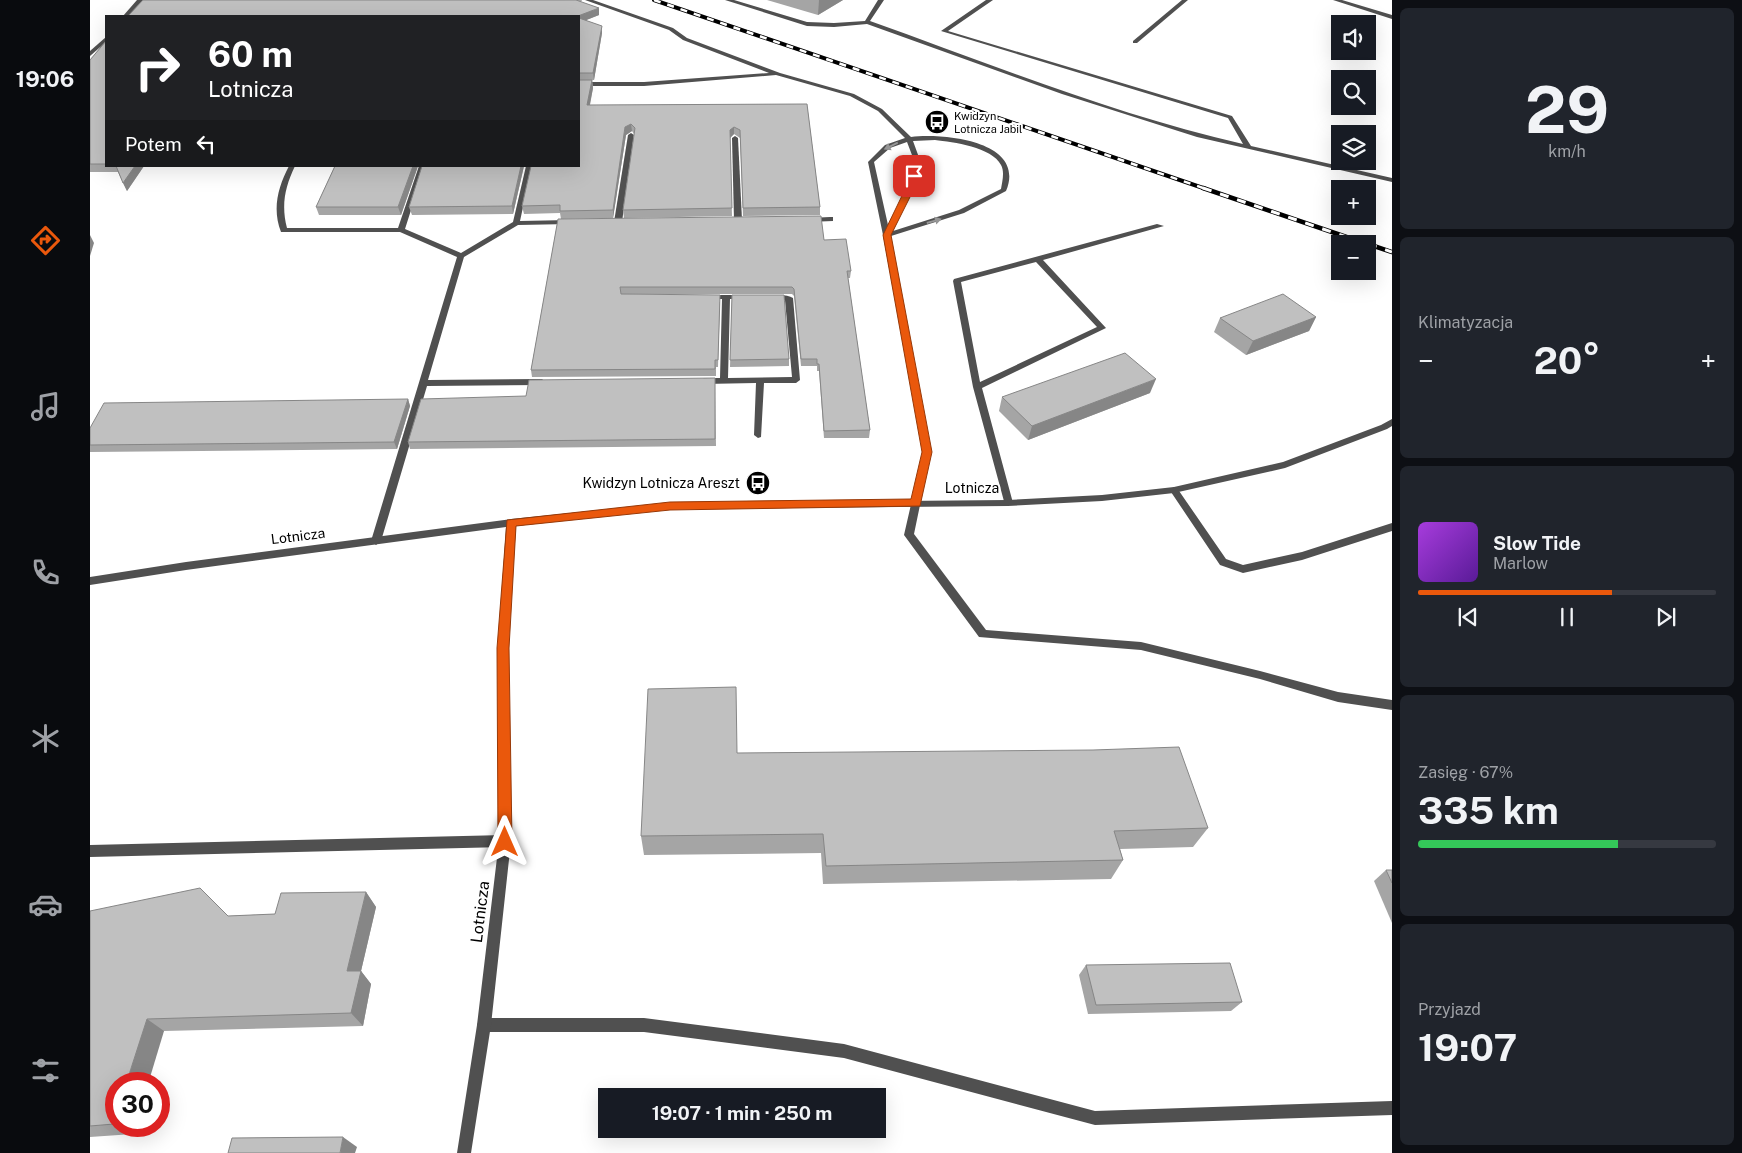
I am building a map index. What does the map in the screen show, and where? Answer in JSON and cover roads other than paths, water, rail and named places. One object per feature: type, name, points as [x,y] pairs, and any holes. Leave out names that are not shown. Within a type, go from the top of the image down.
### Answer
[{"type":"street","points":[[127,15],[140,0]]},
{"type":"street","points":[[588,0],[671,29],[685,39],[778,74],[852,95],[880,110],[910,140],[918,164],[910,189],[887,235]]},
{"type":"street","points":[[728,0],[807,24],[834,25],[867,22],[1064,93],[1200,136],[1392,180]]},
{"type":"street","points":[[867,22],[882,0]]},
{"type":"street","points":[[990,0],[944,31],[1230,117],[1249,148]]},
{"type":"street","points":[[1135,42],[1185,0]]},
{"type":"street","points":[[1336,0],[1392,17]]},
{"type":"street","points":[[90,54],[105,40]]},
{"type":"street","points":[[580,84],[644,84],[778,74]]},
{"type":"street","points":[[618,222],[631,135]]},
{"type":"street","points":[[735,138],[738,220]]},
{"type":"street","points":[[887,235],[974,207],[1004,190],[1007,176],[1003,162],[985,149],[965,142],[938,138],[896,142],[880,151],[871,162],[887,235],[927,452],[909,535],[983,634],[1141,646],[1260,675],[1338,697],[1392,705]]},
{"type":"street","points":[[292,167],[284,183],[278,212],[284,230],[401,230],[461,256]]},
{"type":"street","points":[[401,230],[422,167]]},
{"type":"street","points":[[516,223],[529,167]]},
{"type":"street","points":[[802,220],[830,219]]},
{"type":"street","points":[[728,220],[747,220]]},
{"type":"street","points":[[376,541],[461,256],[516,223],[581,222]]},
{"type":"street","points":[[609,222],[628,222]]},
{"type":"street","points":[[1008,502],[977,387],[957,281],[1160,226]]},
{"type":"street","points":[[977,387],[1102,328],[1038,259]]},
{"type":"street","points":[[695,381],[796,380],[790,298],[698,297]]},
{"type":"street","points":[[724,380],[726,297]]},
{"type":"street","points":[[758,435],[760,380]]},
{"type":"street","points":[[423,383],[549,382]]},
{"type":"street","name":"Lotnicza","points":[[90,581],[186,566],[511,523],[670,506],[1008,502],[1102,498],[1174,490],[1285,465],[1384,427],[1392,422]]},
{"type":"street","points":[[1174,490],[1223,562],[1243,569],[1302,556],[1392,527]]},
{"type":"street","name":"Lotnicza","points":[[464,1153],[484,1025],[505,842],[503,648],[511,523]]},
{"type":"street","points":[[90,851],[505,842]]},
{"type":"street","points":[[484,1025],[644,1025],[844,1050],[1095,1118],[1392,1108]]},
{"type":"railway","points":[[654,0],[1206,189]]},
{"type":"railway","points":[[1203,188],[1341,235]]},
{"type":"railway","points":[[1376,247],[1392,252]]},
{"type":"place","name":"Kwidzyn Lotnicza Jabil","points":[[937,122]]},
{"type":"place","name":"Kwidzyn Lotnicza Areszt","points":[[758,483]]}]
